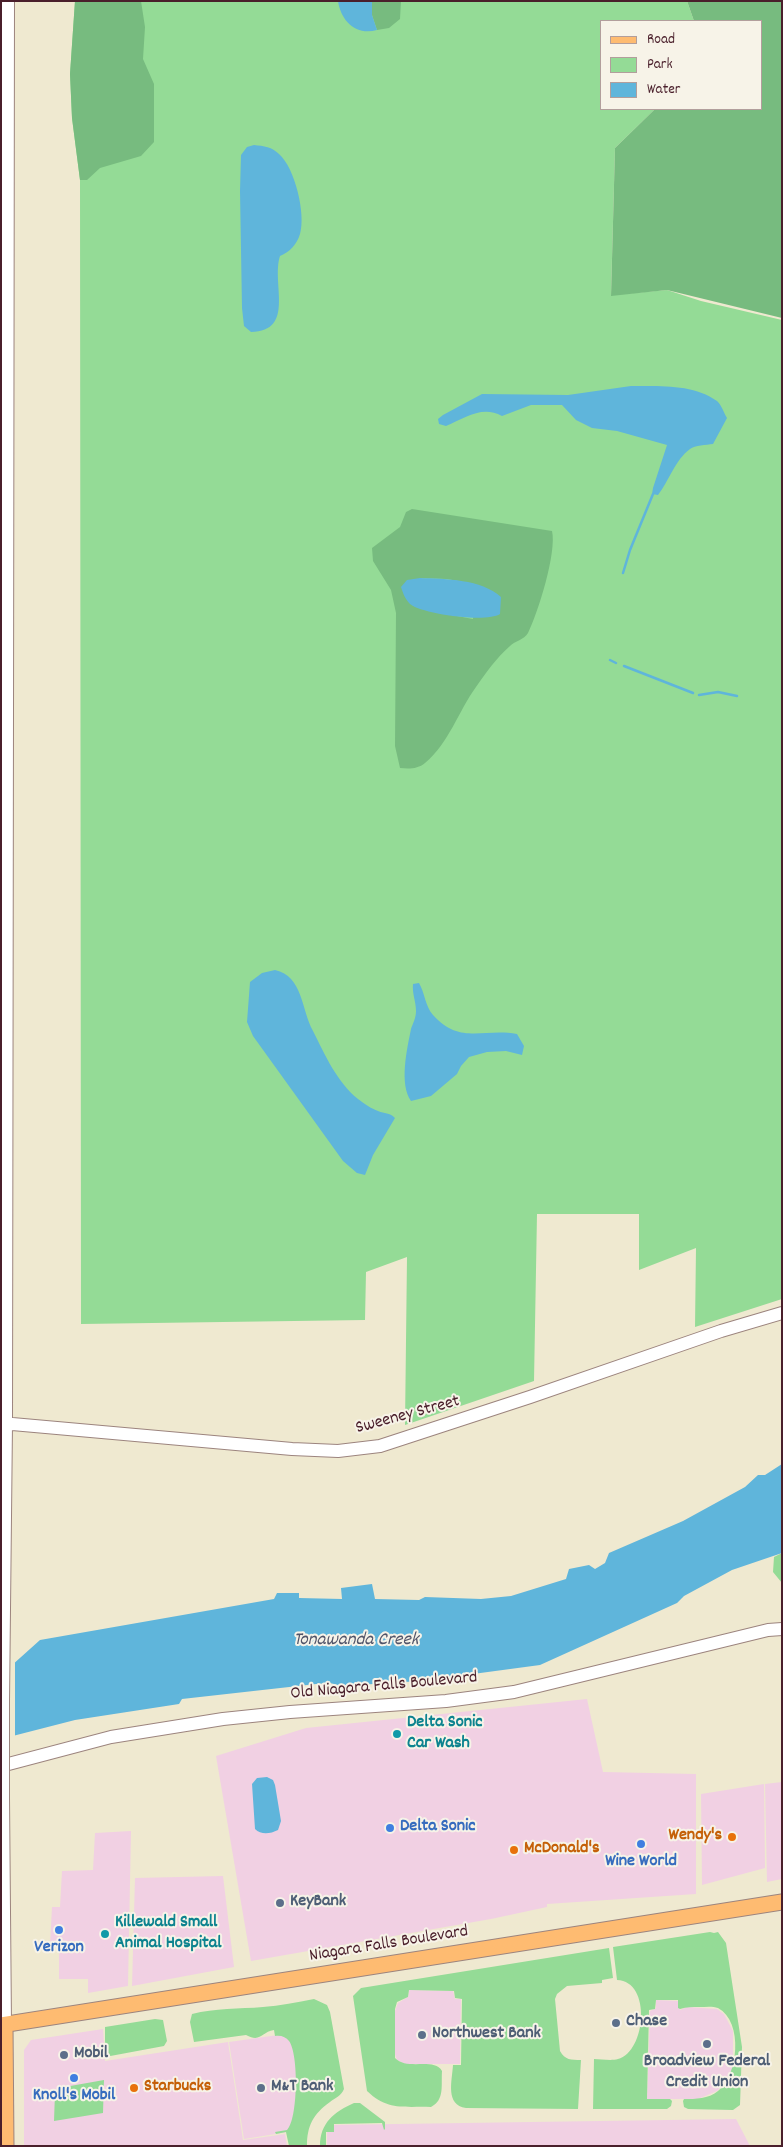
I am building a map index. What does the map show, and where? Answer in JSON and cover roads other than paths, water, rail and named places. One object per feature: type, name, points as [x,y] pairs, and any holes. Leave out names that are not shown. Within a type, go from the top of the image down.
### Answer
[{"type":"main road","name":"Niagara Falls Boulevard","points":[[3,2025],[782,1902]]},
{"type":"main road","points":[[3,2025],[6,2146]]},
{"type":"street","points":[[3,2025],[2,1701],[8,1]]},
{"type":"street","name":"Sweeney Street","points":[[4,1424],[338,1451],[380,1446],[721,1331],[782,1313]]},
{"type":"street","name":"Old Niagara Falls Boulevard","points":[[1,1766],[111,1737],[223,1719],[446,1701],[514,1692],[768,1630],[782,1629]]},
{"type":"water","points":[[338,1],[372,1],[372,15],[377,30],[362,31],[356,29],[342,15]]},
{"type":"water","points":[[254,145],[274,150],[285,161],[298,192],[302,215],[299,238],[290,250],[280,256],[278,267],[278,315],[273,324],[265,330],[251,332],[244,326],[242,308],[240,191],[241,155],[247,147]]},
{"type":"water","points":[[631,386],[676,387],[698,391],[717,401],[727,418],[713,444],[695,447],[685,454],[658,495],[652,494],[653,488],[667,445],[617,431],[592,428],[576,420],[562,405],[531,405],[502,416],[495,413],[481,412],[446,426],[439,424],[438,419],[482,394],[568,395]]},
{"type":"water","points":[[420,578],[463,581],[493,591],[501,597],[500,614],[482,618],[454,616],[417,608],[408,602],[401,587],[407,580]]},
{"type":"water","points":[[275,970],[284,973],[296,986],[313,1031],[332,1068],[344,1085],[365,1104],[395,1118],[373,1155],[365,1175],[357,1173],[343,1161],[253,1036],[247,1022],[250,982],[262,973]]},
{"type":"water","points":[[419,983],[430,1011],[443,1024],[462,1033],[517,1034],[524,1046],[522,1055],[506,1051],[487,1052],[469,1057],[457,1074],[431,1096],[411,1101],[405,1085],[405,1066],[411,1029],[416,1014],[413,984]]},
{"type":"water","name":"Tonawanda Creek","points":[[782,1464],[782,1553],[732,1570],[684,1596],[677,1603],[540,1665],[458,1676],[452,1679],[342,1686],[330,1683],[316,1684],[182,1699],[179,1704],[75,1720],[1,1739],[1,1675],[40,1640],[274,1599],[277,1593],[299,1593],[299,1598],[342,1599],[341,1588],[372,1584],[375,1599],[419,1600],[425,1597],[481,1599],[511,1596],[566,1579],[569,1569],[589,1565],[595,1569],[605,1563],[609,1553],[683,1521],[745,1487],[758,1475],[765,1475]]},
{"type":"water","points":[[267,1777],[273,1780],[275,1785],[281,1821],[278,1830],[266,1833],[255,1829],[252,1784],[257,1778]]},
{"type":"waterway","points":[[623,573],[630,550],[653,494]]},
{"type":"waterway","points":[[610,660],[616,663]]},
{"type":"waterway","points":[[624,666],[693,693]]},
{"type":"waterway","points":[[699,695],[718,692],[737,696]]},
{"type":"place","name":"Delta Sonic Car Wash","points":[[397,1734]]},
{"type":"place","name":"Delta Sonic","points":[[390,1828]]},
{"type":"place","name":"Wendy's","points":[[732,1837]]},
{"type":"place","name":"Wine World","points":[[641,1844]]},
{"type":"place","name":"McDonald's","points":[[514,1850]]},
{"type":"place","name":"KeyBank","points":[[280,1903]]},
{"type":"place","name":"Verizon","points":[[59,1930]]},
{"type":"place","name":"Killewald Small Animal Hospital","points":[[105,1934]]},
{"type":"place","name":"Chase","points":[[616,2023]]},
{"type":"place","name":"Northwest Bank","points":[[422,2035]]},
{"type":"place","name":"Broadview Federal Credit Union","points":[[707,2044]]},
{"type":"place","name":"Mobil","points":[[64,2055]]},
{"type":"place","name":"Knoll's Mobil","points":[[74,2078]]},
{"type":"place","name":"Starbucks","points":[[134,2088]]},
{"type":"place","name":"M&T Bank","points":[[261,2088]]}]
